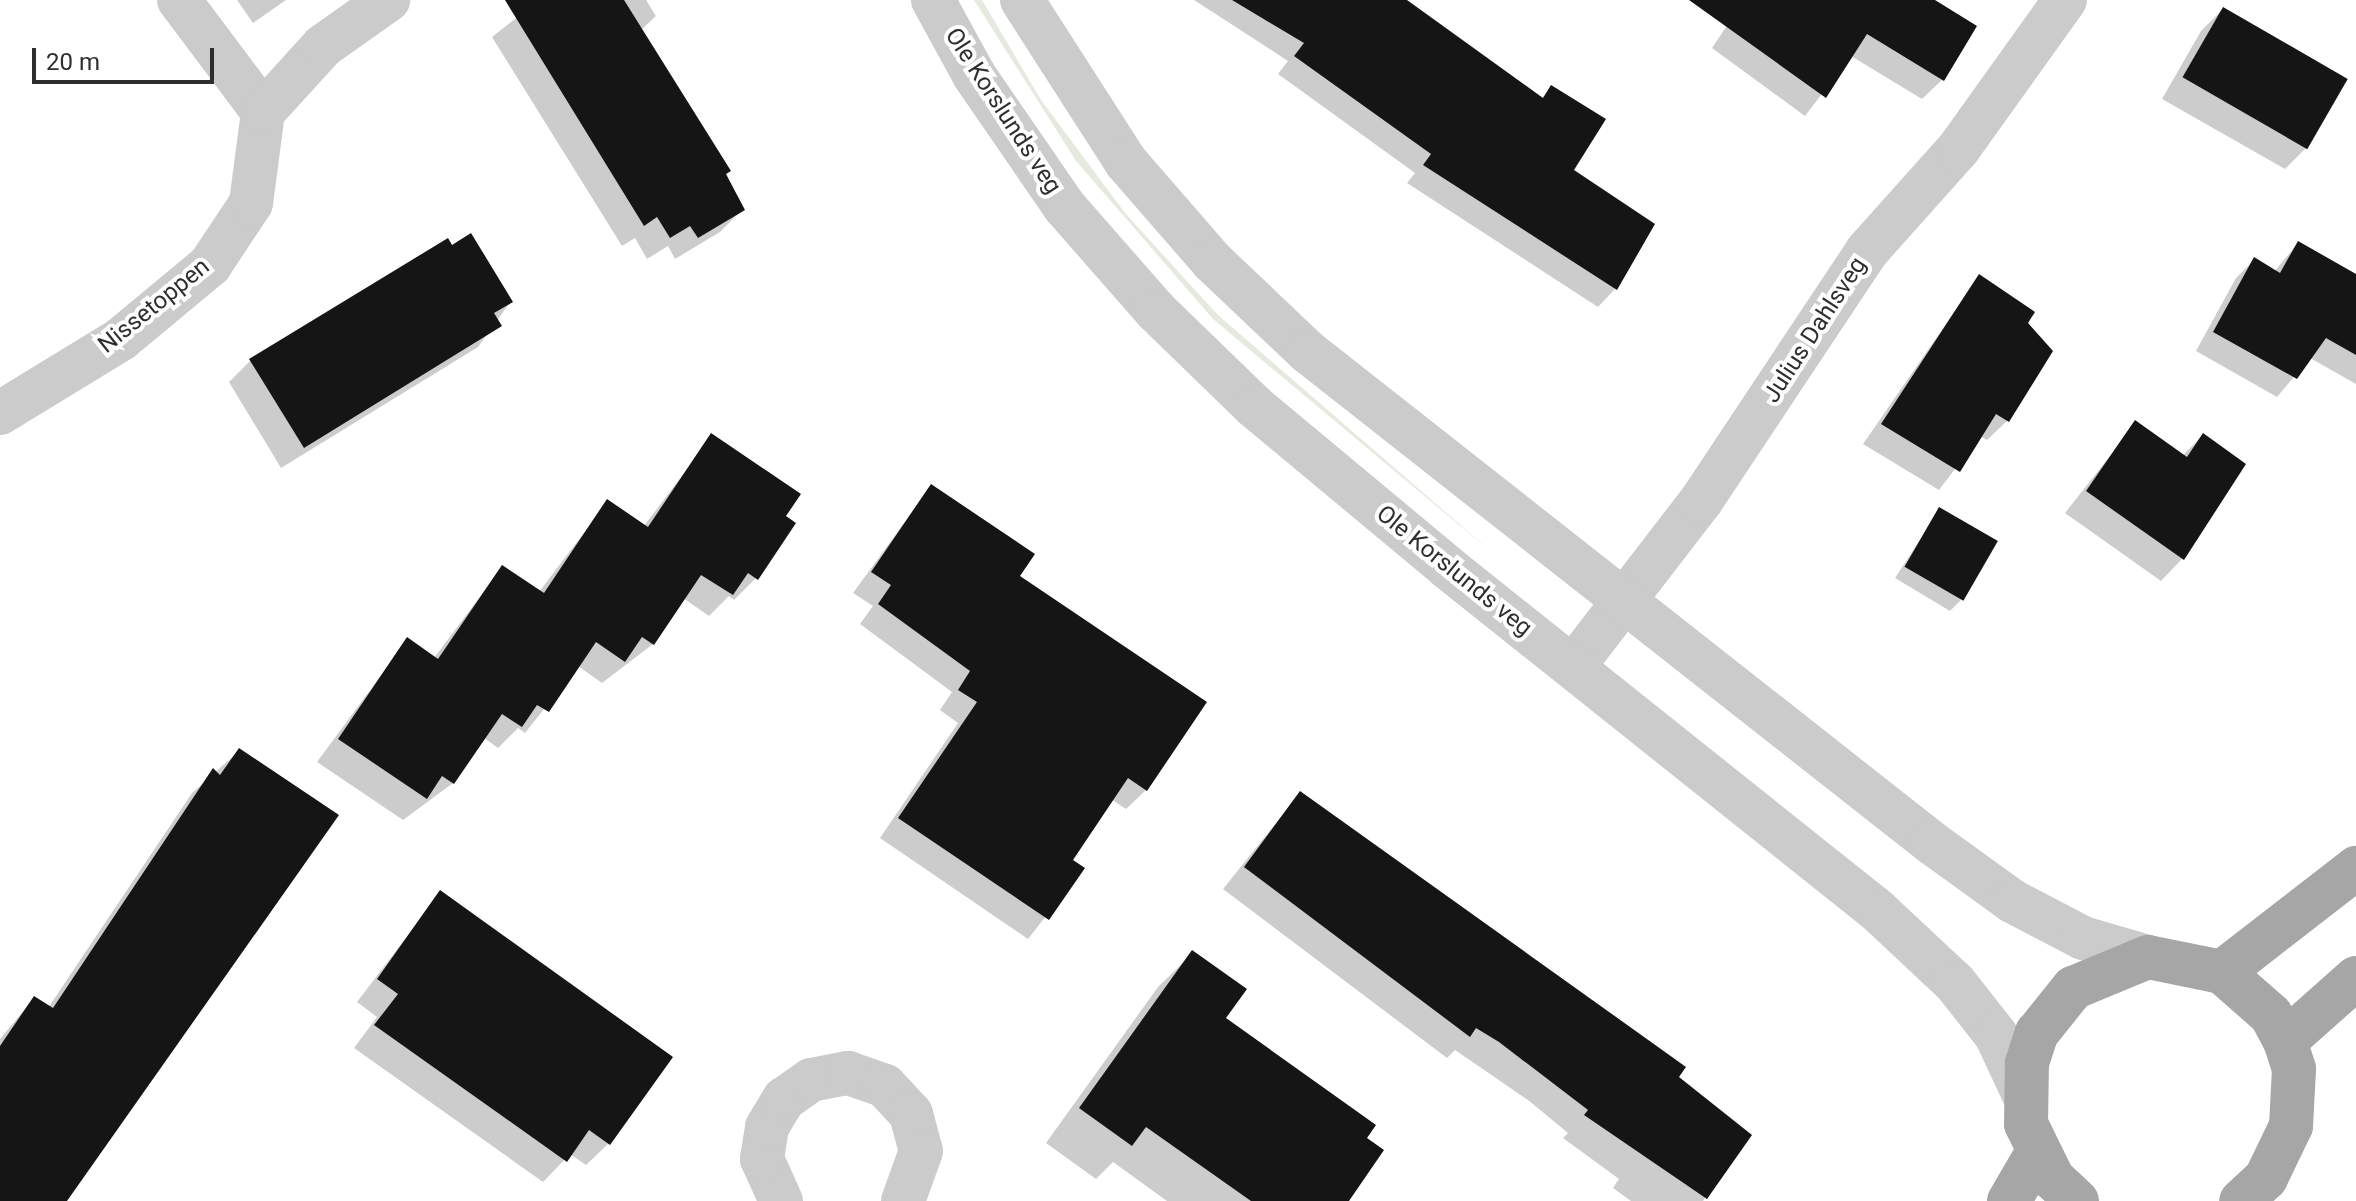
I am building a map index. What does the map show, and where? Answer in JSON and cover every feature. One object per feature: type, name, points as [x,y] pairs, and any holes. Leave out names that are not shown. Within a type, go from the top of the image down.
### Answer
[{"type":"main road","points":[[2222,972],[2356,868]]},
{"type":"main road","points":[[2077,1201],[2037,1153],[2023,1093],[2037,1033],[2053,1007],[2096,973],[2148,957],[2222,972],[2271,1015],[2285,1041],[2294,1069],[2291,1126],[2266,1178],[2241,1201]]},
{"type":"main road","points":[[2285,1041],[2356,978]]},
{"type":"main road","points":[[2009,1201],[2037,1153]]},
{"type":"street","points":[[179,0],[263,112],[323,46],[388,0]]},
{"type":"street","name":"Ole Korslunds veg","points":[[933,0],[974,75],[1064,206],[1156,311],[1254,406],[1877,910],[1955,983],[1996,1035],[2023,1093]]},
{"type":"street","points":[[1022,0],[1126,162],[1212,261],[1308,352],[2012,901],[2083,938],[2148,957]]},
{"type":"street","name":"Julius Dahlsveg","points":[[1573,667],[1701,501],[1867,251],[1959,148],[2065,0]]},
{"type":"street","name":"Nissetoppen","points":[[0,413],[121,339],[210,265],[251,203],[263,112]]},
{"type":"street","points":[[781,1201],[762,1159],[767,1127],[784,1099],[811,1080],[848,1073],[885,1086],[911,1114],[921,1151],[903,1201]]},
{"type":"shaded area","points":[[974,0],[982,0],[1041,100],[1125,213],[1217,314],[1495,555],[1213,319],[1076,161]]},
{"type":"building","points":[[505,0],[624,0],[731,171],[726,174],[745,210],[698,238],[690,226],[670,238],[657,217],[644,226]]},
{"type":"building","points":[[1232,0],[1407,0],[1543,98],[1551,85],[1606,119],[1574,170],[1655,224],[1617,290],[1423,165],[1431,154],[1294,56],[1304,43]]},
{"type":"building","points":[[1689,0],[1935,0],[1977,26],[1944,81],[1867,34],[1826,98]]},
{"type":"building","points":[[2223,7],[2348,79],[2307,149],[2182,77]]},
{"type":"building","points":[[471,233],[513,302],[494,313],[502,326],[304,448],[249,359],[448,238],[452,245]]},
{"type":"building","points":[[2298,241],[2356,274],[2356,355],[2326,338],[2297,379],[2213,332],[2254,257],[2280,273]]},
{"type":"building","points":[[1979,274],[2035,312],[2028,323],[2053,351],[2009,422],[1996,414],[1960,472],[1881,424]]},
{"type":"building","points":[[2135,420],[2187,457],[2203,433],[2246,464],[2184,560],[2086,491]]},
{"type":"building","points":[[711,433],[801,494],[786,516],[796,523],[758,580],[748,573],[733,595],[701,575],[654,645],[642,637],[625,662],[596,642],[549,712],[537,705],[522,727],[502,714],[454,784],[442,776],[427,799],[338,739],[407,637],[438,659],[502,565],[544,593],[607,499],[648,527]]},
{"type":"building","points":[[931,484],[1035,554],[1020,576],[1207,702],[1147,791],[1128,778],[1073,860],[1085,868],[1049,920],[898,818],[977,702],[958,690],[970,671],[878,604],[891,585],[871,572]]},
{"type":"building","points":[[1939,507],[1998,541],[1963,601],[1904,567]]},
{"type":"building","points":[[239,748],[339,815],[67,1201],[0,1201],[0,1046],[34,996],[53,1008],[213,768],[220,775]]},
{"type":"building","points":[[1300,791],[1686,1067],[1679,1077],[1752,1135],[1707,1199],[1584,1115],[1588,1110],[1499,1042],[1476,1028],[1470,1037],[1244,867]]},
{"type":"building","points":[[440,890],[673,1057],[610,1145],[589,1130],[567,1162],[374,1025],[398,994],[377,979]]},
{"type":"building","points":[[1192,950],[1247,989],[1226,1018],[1376,1125],[1367,1138],[1384,1150],[1349,1201],[1251,1201],[1146,1127],[1132,1146],[1079,1108]]}]
